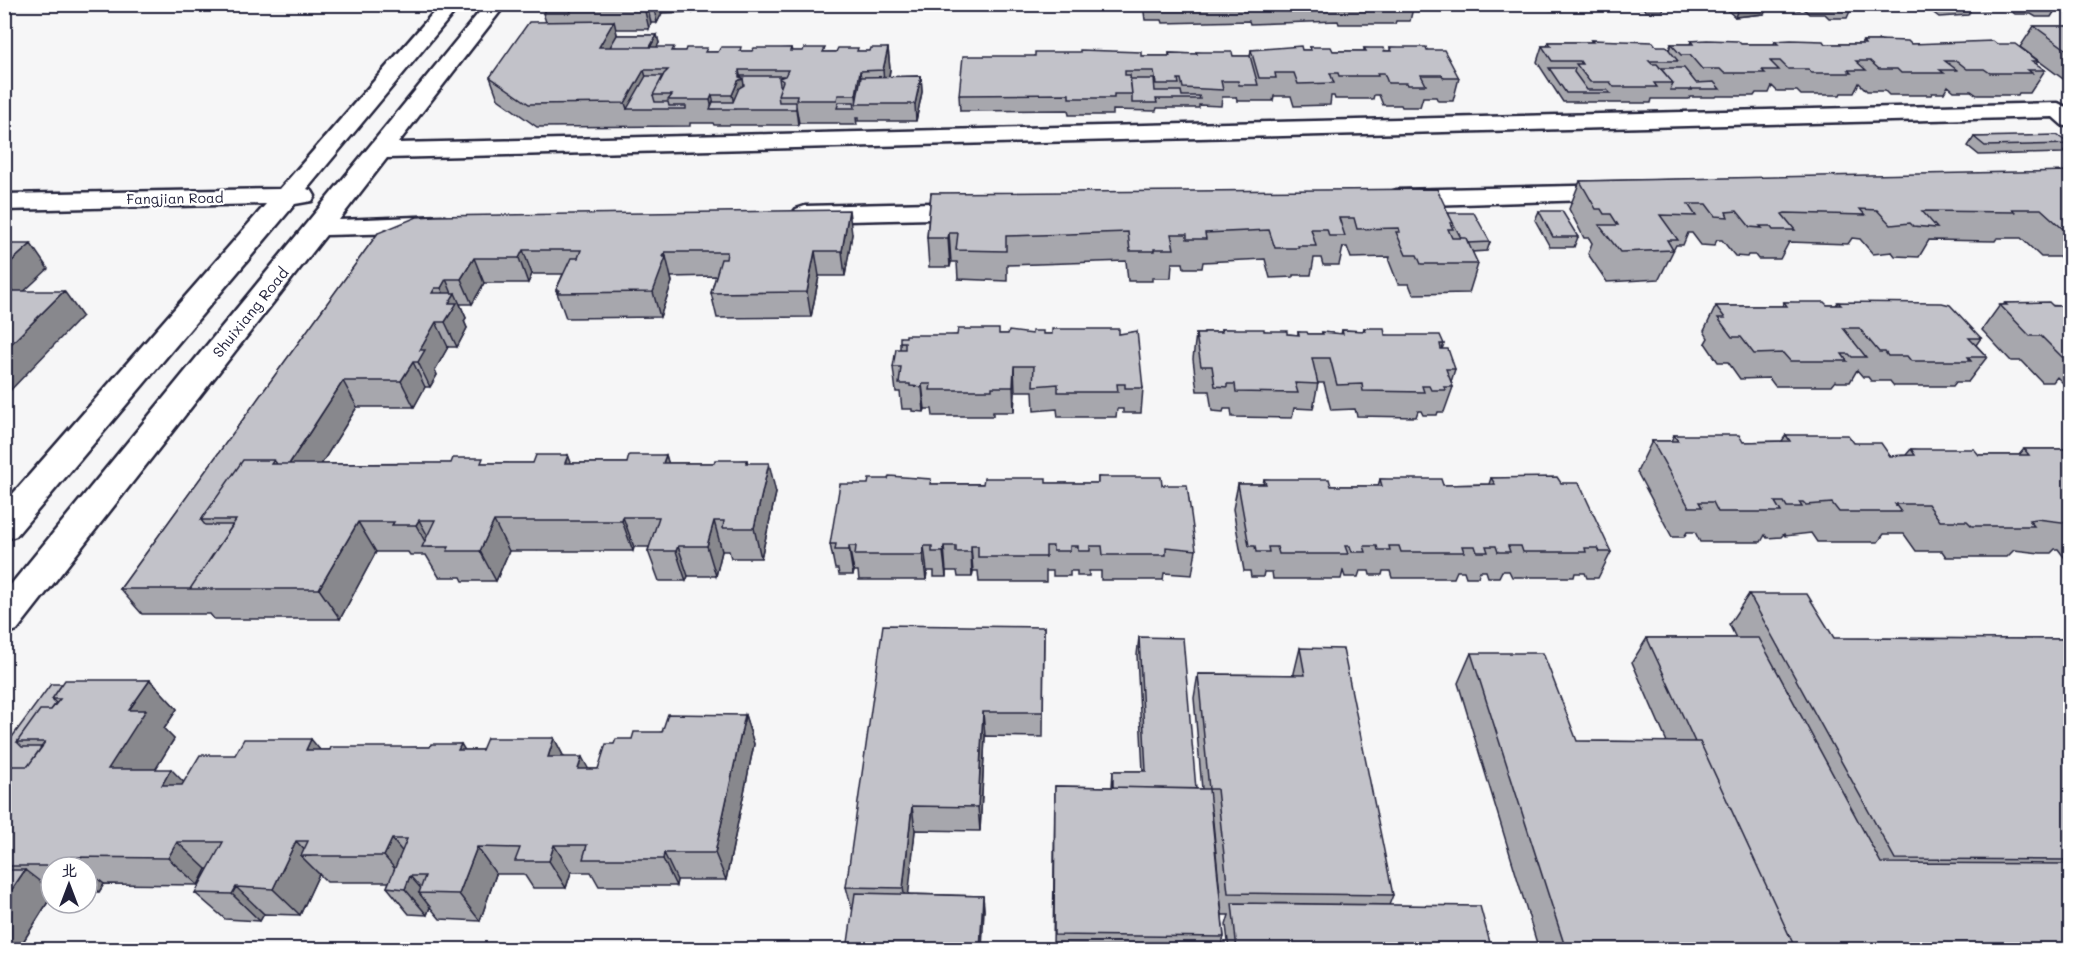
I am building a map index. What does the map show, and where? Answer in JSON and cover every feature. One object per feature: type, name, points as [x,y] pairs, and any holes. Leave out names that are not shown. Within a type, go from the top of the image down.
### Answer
[{"type":"street","points":[[4,527],[452,4]]},
{"type":"street","name":"Shuixiang Road","points":[[4,620],[497,4]]},
{"type":"street","points":[[380,151],[2064,115]]},
{"type":"street","points":[[1367,199],[1641,191]]},
{"type":"street","name":"Fangjian Road","points":[[4,202],[345,195]]},
{"type":"street","points":[[783,215],[997,209]]},
{"type":"street","points":[[318,228],[461,224]]},
{"type":"building","points":[[549,4],[569,4],[571,13],[543,13]]},
{"type":"building","points":[[572,4],[645,4],[644,7],[569,8]]},
{"type":"building","points":[[614,21],[599,47],[674,47],[672,51],[707,48],[705,52],[718,52],[721,47],[741,47],[740,51],[752,51],[754,48],[791,48],[790,51],[803,51],[804,48],[825,48],[823,52],[836,52],[838,48],[858,48],[857,51],[870,51],[871,48],[888,48],[883,70],[860,71],[856,95],[838,95],[837,100],[796,100],[797,95],[778,95],[783,81],[779,78],[785,76],[788,70],[739,70],[739,77],[743,78],[738,81],[732,95],[712,95],[710,100],[668,100],[672,95],[653,95],[668,70],[644,70],[625,103],[529,104],[490,77],[529,22]]},
{"type":"building","points":[[2034,26],[2070,26],[2070,52]]},
{"type":"building","points":[[617,35],[657,35],[650,47],[610,47]]},
{"type":"building","points":[[1591,40],[1653,42],[1656,46],[1666,46],[1678,61],[1649,61],[1657,64],[1673,83],[1654,83],[1657,87],[1614,87],[1610,82],[1590,82],[1576,64],[1582,64],[1580,61],[1552,61],[1542,46],[1551,46],[1549,42],[1593,42]]},
{"type":"building","points":[[1791,40],[1823,41],[1825,44],[1865,44],[1863,41],[1879,40],[1908,41],[1911,44],[1993,41],[1997,44],[2015,44],[2038,61],[2032,61],[2045,70],[2028,70],[2032,73],[1990,73],[1984,69],[1967,69],[1957,61],[1945,61],[1957,70],[1940,70],[1944,73],[1901,73],[1897,69],[1879,69],[1870,61],[1856,61],[1866,70],[1848,70],[1851,73],[1812,73],[1808,69],[1788,69],[1780,61],[1770,61],[1779,70],[1762,70],[1765,73],[1724,73],[1720,69],[1702,69],[1690,55],[1681,55],[1671,44],[1693,44],[1691,41],[1738,41],[1741,44],[1778,44],[1775,41]]},
{"type":"building","points":[[1301,46],[1302,50],[1311,50],[1310,47],[1331,47],[1333,51],[1366,51],[1364,48],[1383,48],[1384,51],[1392,51],[1390,47],[1426,47],[1427,50],[1444,50],[1459,78],[1421,75],[1426,85],[1408,85],[1407,83],[1388,83],[1384,73],[1377,73],[1378,76],[1339,76],[1338,73],[1330,73],[1334,83],[1298,84],[1294,73],[1275,73],[1276,78],[1259,78],[1251,50]]},
{"type":"building","points":[[1080,50],[1141,52],[1141,56],[1232,52],[1233,56],[1250,56],[1258,85],[1239,85],[1238,81],[1221,81],[1223,90],[1183,88],[1181,79],[1178,79],[1179,84],[1156,84],[1154,71],[1125,71],[1125,75],[1130,75],[1132,94],[1114,94],[1114,98],[1069,98],[1069,94],[959,95],[963,56],[1035,56],[1035,52],[1080,52]]},
{"type":"building","points":[[1549,68],[1575,68],[1574,72],[1587,90],[1607,90],[1610,93],[1566,93]]},
{"type":"building","points":[[1660,68],[1684,68],[1696,83],[1714,82],[1720,89],[1670,90],[1673,83]]},
{"type":"building","points":[[646,76],[663,76],[653,95],[655,102],[668,102],[669,106],[686,106],[686,109],[627,109]]},
{"type":"building","points":[[740,76],[784,76],[779,78],[781,86],[778,95],[779,102],[796,102],[796,109],[710,109],[713,102],[733,102],[739,88],[744,85],[743,78]]},
{"type":"building","points":[[921,76],[915,104],[856,104],[861,77]]},
{"type":"building","points":[[1130,79],[1154,79],[1155,91],[1181,91],[1182,96],[1199,96],[1200,99],[1156,99],[1157,103],[1132,103]]},
{"type":"building","points":[[839,102],[854,102],[855,108],[837,108]]},
{"type":"building","points":[[2057,135],[2069,144],[1985,146],[1974,137]]},
{"type":"building","points":[[2068,171],[2070,173],[2070,228],[2062,228],[2041,209],[2012,209],[2015,212],[1922,211],[1937,228],[1913,226],[1910,223],[1891,225],[1877,210],[1860,209],[1865,215],[1785,213],[1782,214],[1795,230],[1773,230],[1770,226],[1750,227],[1737,211],[1726,212],[1728,217],[1715,216],[1706,204],[1688,204],[1696,216],[1660,215],[1678,240],[1667,240],[1673,250],[1620,252],[1599,225],[1618,225],[1611,214],[1604,214],[1601,209],[1596,209],[1580,181]]},
{"type":"building","points":[[1437,189],[1453,223],[1450,223],[1453,229],[1448,229],[1452,238],[1466,238],[1478,264],[1421,264],[1417,255],[1406,255],[1396,232],[1400,232],[1399,228],[1357,229],[1354,218],[1339,218],[1345,236],[1329,236],[1327,229],[1311,229],[1316,246],[1298,246],[1299,248],[1275,248],[1269,230],[1205,233],[1206,239],[1187,239],[1187,234],[1171,234],[1174,249],[1154,249],[1154,251],[1130,251],[1128,232],[1006,236],[1006,251],[956,250],[958,233],[949,233],[948,238],[927,238],[931,193]]},
{"type":"building","points":[[849,210],[842,251],[815,251],[807,292],[711,293],[721,259],[726,259],[727,252],[665,252],[663,257],[666,257],[653,292],[557,293],[559,290],[556,290],[571,258],[578,258],[581,250],[523,250],[519,258],[474,258],[461,279],[446,279],[441,288],[435,288],[432,293],[455,293],[449,303],[457,303],[445,322],[436,322],[420,350],[425,350],[418,362],[413,362],[401,381],[343,381],[289,464],[277,464],[274,460],[243,460],[201,520],[205,525],[233,525],[190,589],[120,589],[378,233],[417,217],[435,216]]},
{"type":"building","points":[[1539,211],[1562,211],[1578,237],[1553,237]]},
{"type":"building","points":[[1448,213],[1474,213],[1490,242],[1468,243],[1466,238],[1461,238]]},
{"type":"building","points":[[4,244],[31,244],[4,268]]},
{"type":"building","points":[[4,291],[64,291],[4,351]]},
{"type":"building","points":[[1784,302],[1824,302],[1827,305],[1841,305],[1838,302],[1950,305],[1981,338],[1969,338],[1987,357],[1968,357],[1971,361],[1911,361],[1907,356],[1888,356],[1885,352],[1879,352],[1859,328],[1843,328],[1866,357],[1842,354],[1847,361],[1790,361],[1783,353],[1754,354],[1741,337],[1732,337],[1718,318],[1725,318],[1716,306],[1787,306]]},
{"type":"building","points":[[2049,302],[2053,306],[2069,306],[2066,303],[2070,303],[2070,352],[2067,352],[2070,357],[2062,357],[2041,336],[2030,336],[2000,305]]},
{"type":"building","points":[[1364,328],[1384,328],[1385,335],[1440,335],[1444,344],[1440,344],[1441,349],[1448,349],[1455,369],[1446,369],[1453,387],[1444,387],[1446,390],[1431,390],[1429,386],[1422,386],[1424,392],[1363,391],[1362,384],[1337,385],[1330,358],[1312,358],[1318,384],[1295,383],[1298,393],[1236,392],[1235,384],[1227,384],[1227,387],[1215,386],[1212,366],[1201,366],[1196,334],[1222,332],[1221,329],[1264,329],[1264,331],[1287,331],[1287,334],[1299,335],[1298,332],[1343,334],[1342,330],[1365,331]]},
{"type":"building","points":[[958,329],[999,329],[999,334],[1008,334],[1009,331],[1032,334],[1032,331],[1043,331],[1043,334],[1052,334],[1052,329],[1119,329],[1119,334],[1137,331],[1143,388],[1125,388],[1125,384],[1117,384],[1118,392],[1058,392],[1058,384],[1033,386],[1034,366],[1014,366],[1013,387],[992,387],[992,390],[930,390],[931,384],[922,384],[922,387],[899,384],[901,367],[893,367],[896,349],[905,349],[905,342],[900,342],[900,337],[957,335]]},
{"type":"building","points":[[1674,435],[1739,435],[1743,442],[1790,441],[1786,435],[1848,435],[1854,443],[1881,443],[1890,456],[1915,455],[1911,449],[1974,449],[1979,455],[2029,455],[2024,449],[2070,449],[2070,523],[2037,519],[2029,520],[2034,526],[1972,526],[1967,521],[1940,521],[1928,504],[1895,504],[1901,512],[1839,512],[1832,503],[1806,505],[1803,502],[1799,502],[1802,507],[1787,507],[1784,502],[1775,502],[1781,512],[1718,512],[1713,502],[1699,502],[1702,507],[1689,507],[1652,441],[1678,441]]},
{"type":"building","points":[[536,455],[568,455],[565,463],[627,463],[629,455],[666,455],[663,463],[714,463],[715,460],[747,460],[746,463],[769,463],[754,528],[723,528],[724,521],[714,521],[707,546],[678,546],[676,551],[648,551],[659,517],[623,517],[622,521],[494,521],[480,551],[447,551],[449,547],[422,547],[435,520],[419,520],[416,525],[392,525],[394,522],[358,522],[319,589],[190,589],[236,520],[201,520],[243,460],[274,460],[271,464],[397,464],[451,463],[453,458],[483,458],[481,463],[533,463]]},
{"type":"building","points":[[889,476],[931,479],[930,484],[983,484],[984,478],[1046,478],[1046,483],[1098,483],[1098,477],[1161,477],[1162,485],[1187,485],[1196,550],[1166,547],[1166,555],[1103,555],[1102,546],[1090,546],[1090,551],[1078,551],[1078,546],[1070,546],[1070,551],[1053,551],[1053,546],[1046,546],[1046,557],[978,557],[978,546],[971,546],[971,552],[956,552],[956,546],[944,546],[943,552],[932,552],[932,546],[924,546],[923,555],[855,555],[856,546],[849,546],[849,550],[835,550],[836,544],[830,544],[840,484],[868,484],[869,479],[888,479]]},
{"type":"building","points":[[1557,477],[1561,483],[1579,483],[1611,552],[1600,552],[1598,548],[1585,548],[1586,552],[1523,552],[1521,546],[1508,546],[1510,552],[1498,552],[1496,546],[1486,546],[1488,552],[1477,552],[1475,546],[1462,546],[1464,552],[1401,552],[1399,546],[1389,546],[1390,550],[1378,550],[1377,546],[1364,546],[1366,552],[1352,552],[1350,546],[1345,546],[1348,554],[1279,554],[1277,547],[1268,547],[1269,552],[1256,552],[1255,546],[1249,546],[1238,484],[1266,484],[1264,479],[1329,479],[1331,486],[1382,486],[1380,479],[1441,479],[1443,485],[1495,484],[1491,478]]},
{"type":"building","points":[[1749,594],[1807,594],[1834,638],[2070,639],[2070,860],[1895,859]]},
{"type":"building","points":[[883,625],[1044,627],[1043,712],[983,712],[978,807],[912,806],[903,888],[846,887]]},
{"type":"building","points":[[1139,637],[1183,638],[1196,789],[1113,787],[1113,771],[1146,771]]},
{"type":"building","points":[[1647,638],[1759,638],[1881,863],[2070,864],[2070,950],[1796,950],[1700,742],[1695,742]]},
{"type":"building","points":[[1300,648],[1343,649],[1393,895],[1228,893],[1217,789],[1209,789],[1198,674],[1305,675]]},
{"type":"building","points":[[1471,653],[1543,653],[1577,741],[1700,742],[1796,950],[1566,950]]},
{"type":"building","points":[[65,680],[150,680],[129,710],[146,710],[108,769],[171,769],[162,785],[182,785],[200,755],[235,755],[244,739],[311,739],[306,750],[330,750],[331,747],[430,747],[431,744],[461,744],[458,750],[482,750],[487,738],[554,738],[548,757],[582,757],[578,769],[598,769],[606,744],[614,744],[616,739],[632,739],[634,732],[662,732],[668,714],[745,715],[715,853],[664,853],[663,859],[583,859],[587,845],[554,845],[549,861],[515,861],[520,848],[477,847],[459,894],[419,893],[425,876],[410,876],[405,889],[387,887],[407,839],[392,839],[384,856],[301,856],[308,841],[296,841],[273,889],[236,887],[232,894],[195,893],[223,842],[177,842],[168,858],[39,855],[39,866],[4,866],[4,776],[12,766],[28,766],[45,742],[17,742],[40,710],[51,710],[60,699],[52,699]]},
{"type":"building","points":[[51,684],[62,684],[52,699],[56,703],[51,710],[40,710],[17,742],[22,747],[42,747],[28,766],[12,766],[4,776],[4,748]]},
{"type":"building","points":[[1055,786],[1209,789],[1224,937],[1054,935]]},
{"type":"building","points":[[4,870],[25,870],[4,901]]},
{"type":"building","points":[[855,893],[983,896],[980,950],[847,950]]},
{"type":"building","points":[[1232,903],[1480,906],[1492,950],[1237,950]]}]
